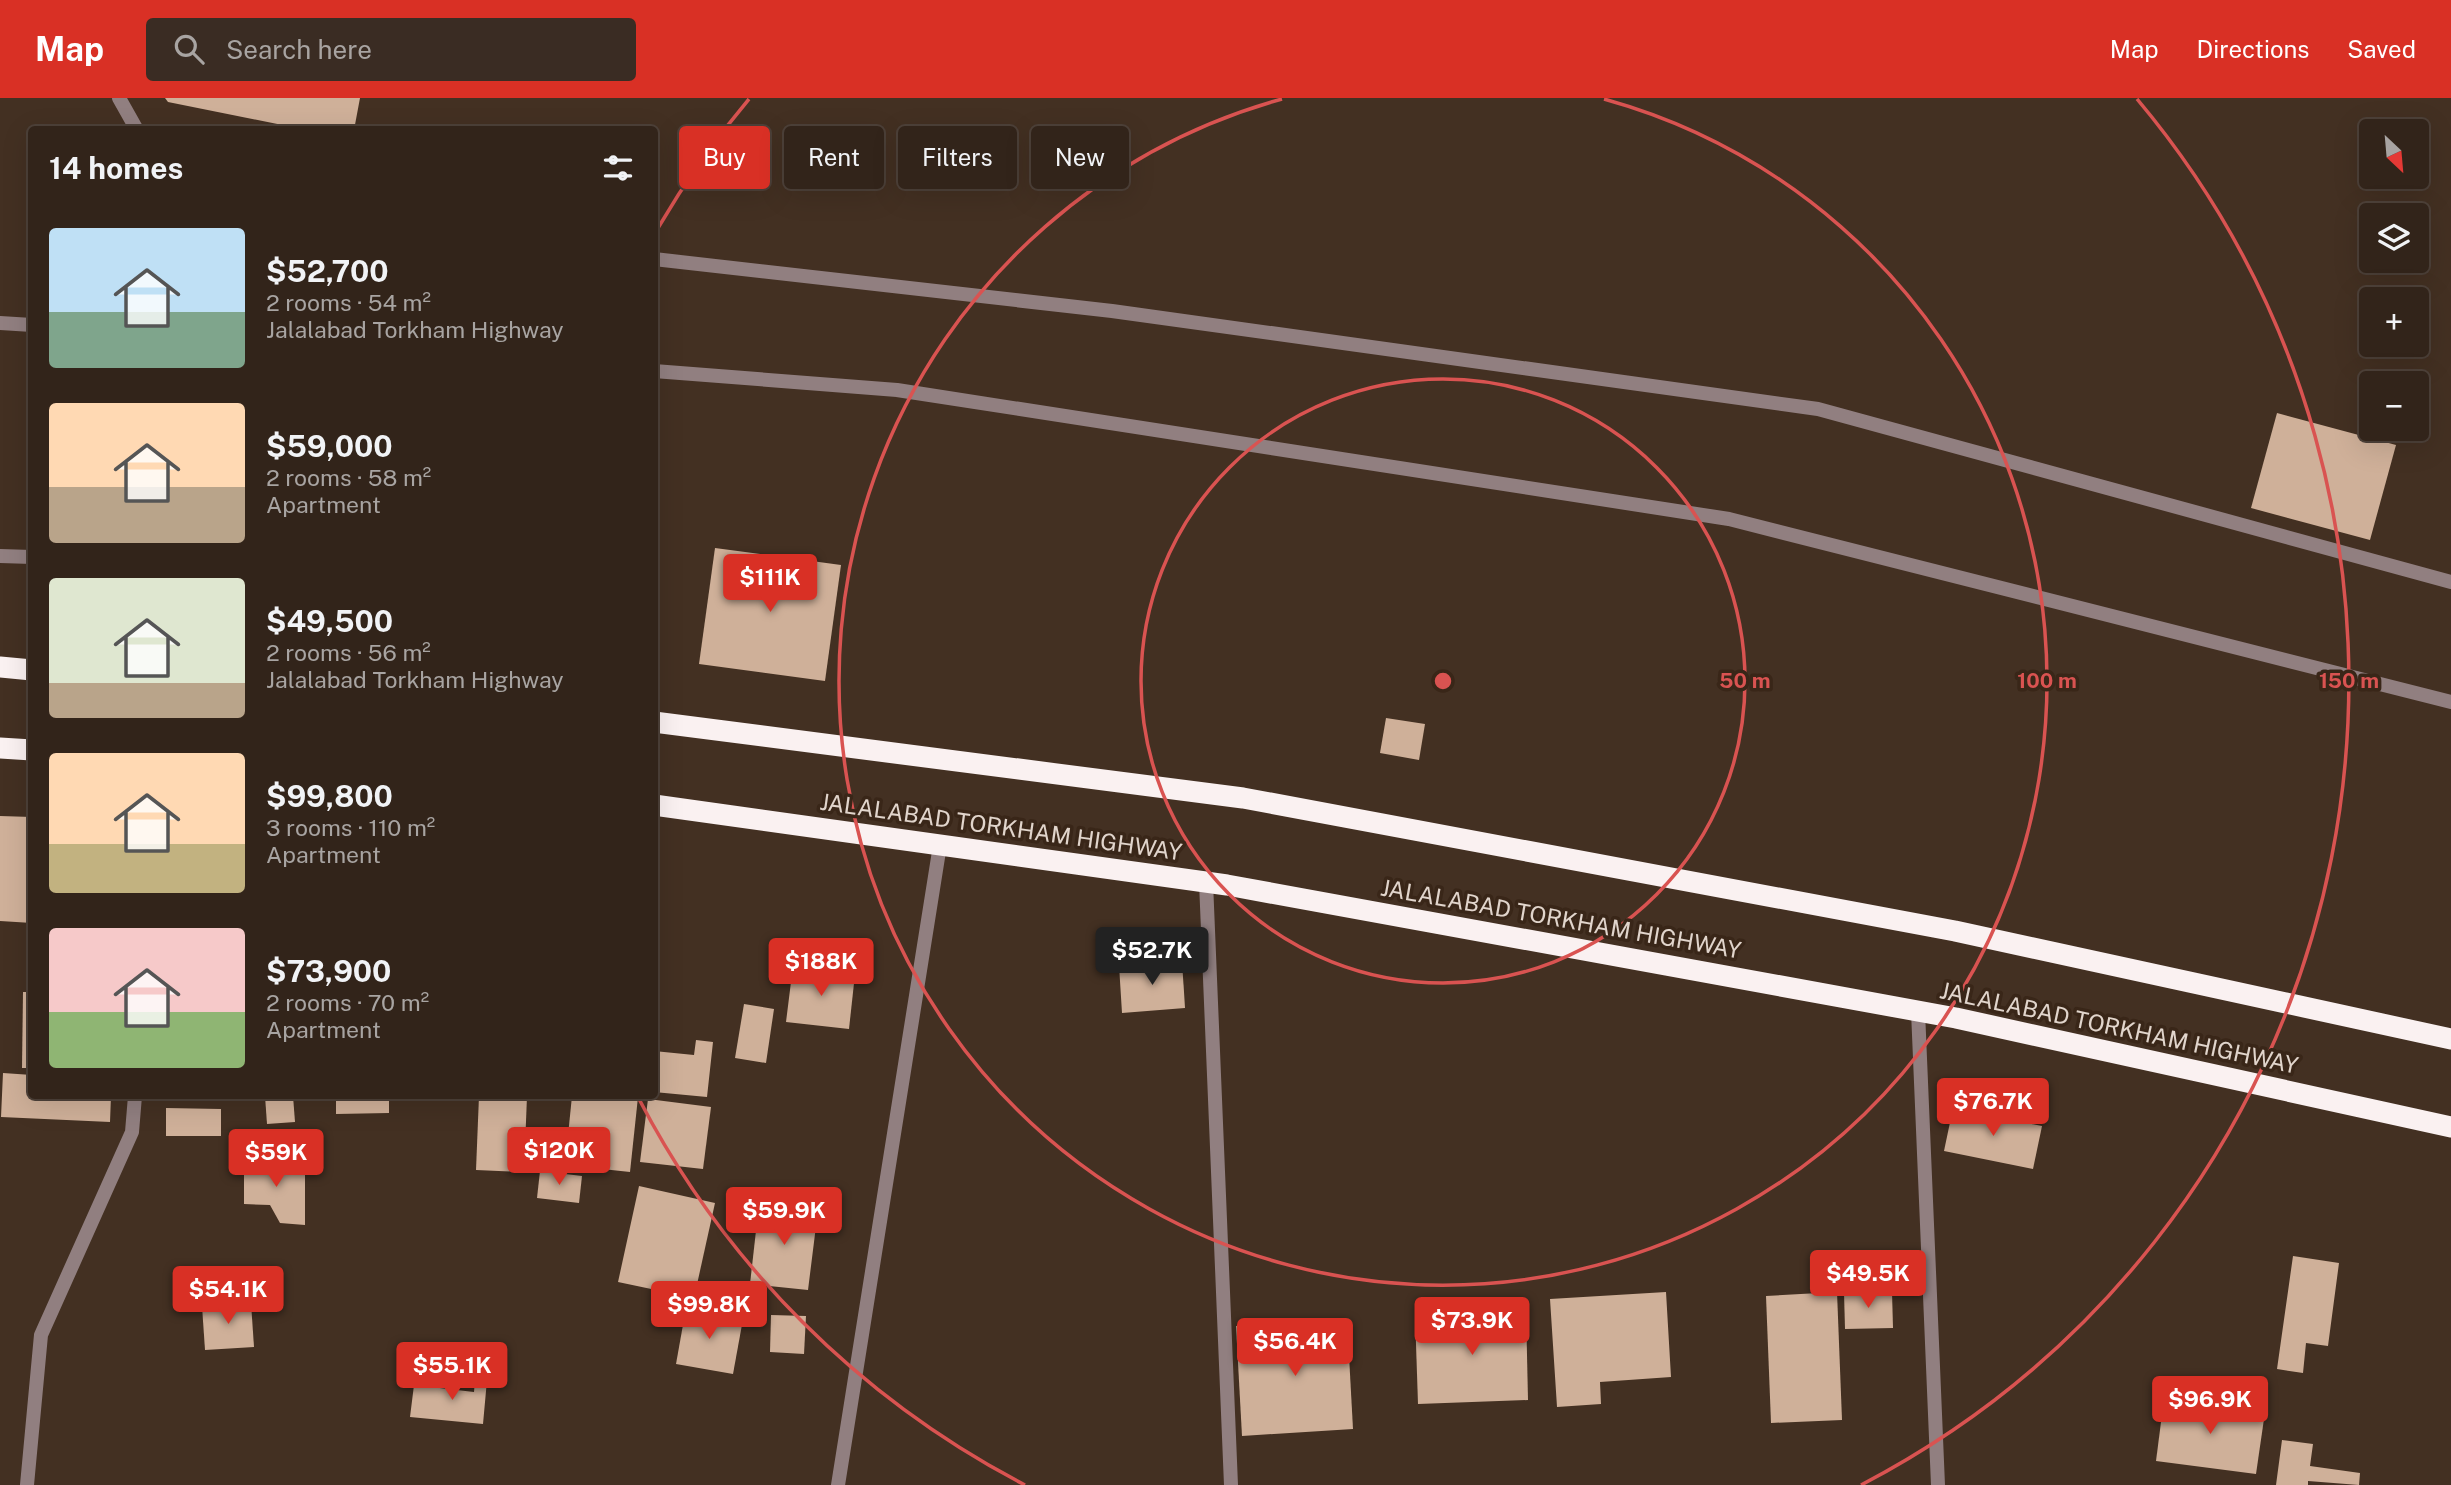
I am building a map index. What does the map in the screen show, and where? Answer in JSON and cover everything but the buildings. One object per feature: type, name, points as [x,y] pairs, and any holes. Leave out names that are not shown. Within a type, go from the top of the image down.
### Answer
[{"type":"highway","points":[[0,667],[28,670]]},
{"type":"highway","points":[[658,723],[1242,798],[1955,931],[2451,1039]]},
{"type":"highway","points":[[0,748],[28,750]]},
{"type":"highway","name":"JALALABAD TORKHAM HIGHWAY","points":[[658,806],[1206,882],[1918,1011],[2451,1127]]},
{"type":"street","points":[[119,98],[135,126]]},
{"type":"street","points":[[658,260],[1112,311],[1818,409],[2451,582]]},
{"type":"street","points":[[0,323],[28,325]]},
{"type":"street","points":[[658,371],[897,390],[1729,519],[2451,702]]},
{"type":"street","points":[[0,556],[28,557]]},
{"type":"street","points":[[838,1485],[940,845]]},
{"type":"street","points":[[1206,882],[1231,1485]]},
{"type":"street","points":[[1918,1011],[1938,1485]]},
{"type":"street","points":[[27,1485],[41,1335],[132,1132],[135,1099]]}]
